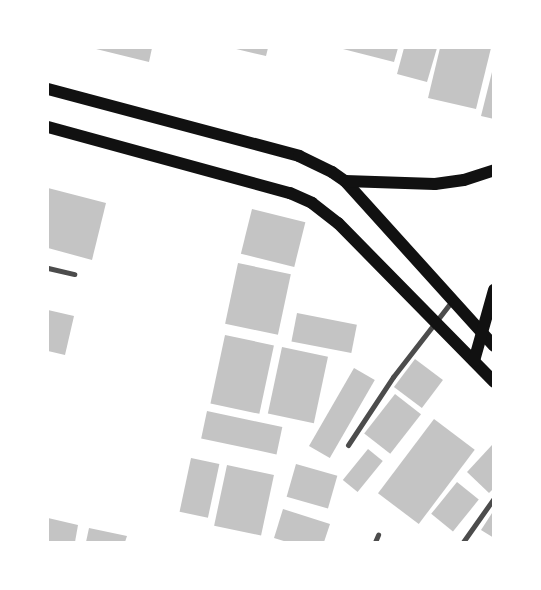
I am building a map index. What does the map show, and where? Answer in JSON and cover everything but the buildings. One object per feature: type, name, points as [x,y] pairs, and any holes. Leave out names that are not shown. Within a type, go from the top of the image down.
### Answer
[{"type":"main road","points":[[48,90],[298,156],[332,172],[345,181],[494,346]]},
{"type":"main road","points":[[48,127],[290,193],[312,203],[338,223],[494,382]]},
{"type":"main road","points":[[345,181],[435,184],[464,180],[494,170]]},
{"type":"main road","points":[[474,361],[494,290]]},
{"type":"street","points":[[48,268],[74,274]]},
{"type":"street","points":[[348,445],[392,377],[453,299]]},
{"type":"street","points":[[463,542],[494,498]]},
{"type":"street","points":[[376,542],[378,536]]}]
